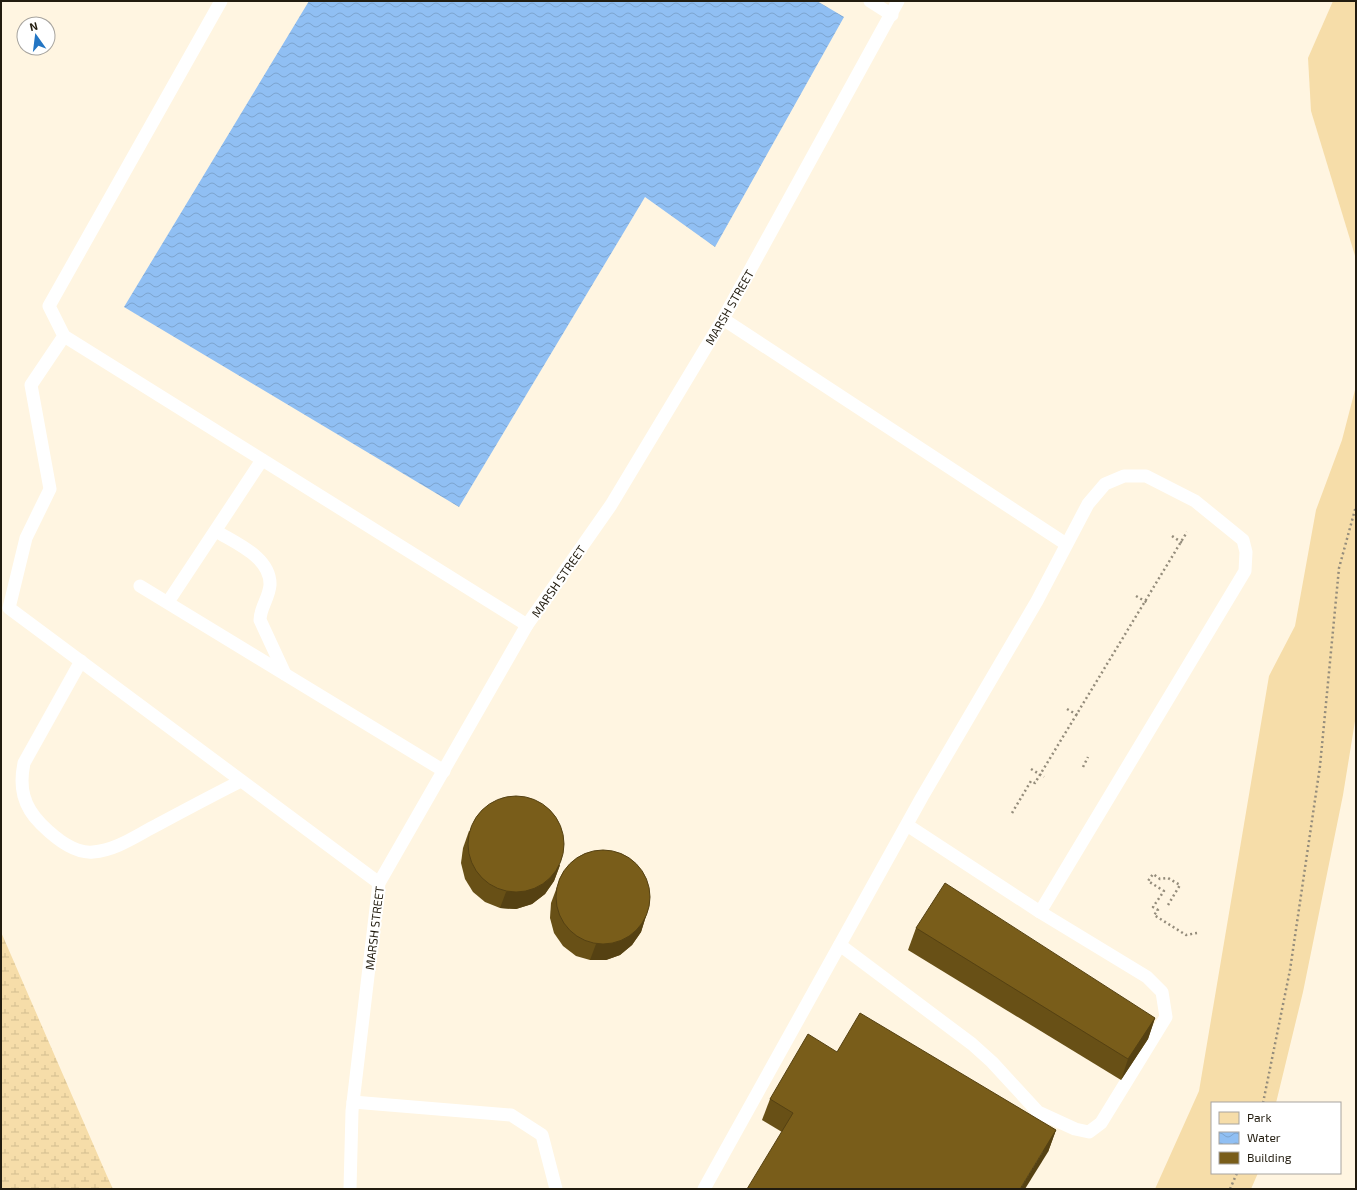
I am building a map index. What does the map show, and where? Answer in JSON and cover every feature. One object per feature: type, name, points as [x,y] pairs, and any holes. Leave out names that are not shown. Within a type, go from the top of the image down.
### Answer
[{"type":"lane","points":[[222,1],[49,306],[64,336],[527,625]]},
{"type":"lane","points":[[870,1],[892,15]]},
{"type":"lane","name":"MARSH STREET","points":[[350,1189],[353,1102],[379,883],[527,625],[611,505],[723,319],[892,15],[898,1]]},
{"type":"lane","points":[[723,319],[1066,544]]},
{"type":"lane","points":[[64,336],[30,385],[50,489],[26,538],[9,608],[379,883]]},
{"type":"lane","points":[[168,602],[262,460]]},
{"type":"lane","points":[[704,1189],[907,825],[1037,601],[1088,504],[1105,484],[1124,476],[1146,476],[1195,501],[1242,540],[1246,552],[1246,571],[1040,912]]},
{"type":"lane","points":[[216,530],[255,556],[264,565],[270,584],[268,596],[260,612],[260,620],[285,674]]},
{"type":"lane","points":[[140,586],[444,771]]},
{"type":"lane","points":[[80,661],[24,763],[21,780],[23,797],[37,820],[52,835],[74,848],[92,852],[116,846],[241,780]]},
{"type":"lane","points":[[840,945],[972,1044],[992,1062],[1038,1112],[1075,1129],[1090,1132],[1101,1123],[1166,1017],[1162,992],[1147,977],[1040,912],[907,825]]},
{"type":"lane","points":[[353,1102],[511,1115],[542,1135],[556,1189]]},
{"type":"path","points":[[1263,1102],[1290,970],[1320,766],[1339,568],[1356,506]]},
{"type":"path","points":[[1012,813],[1031,781],[1035,783],[1078,716],[1147,602],[1187,532]]},
{"type":"path","points":[[1172,536],[1184,544]]},
{"type":"path","points":[[1136,596],[1147,602]]},
{"type":"path","points":[[1067,709],[1078,716]]},
{"type":"path","points":[[1082,767],[1088,757]]},
{"type":"path","points":[[1031,769],[1044,777]]},
{"type":"path","points":[[1168,905],[1180,885],[1168,878],[1160,879],[1153,874],[1148,881],[1164,891],[1153,907],[1158,910],[1154,915],[1186,935],[1197,933]]},
{"type":"path","points":[[1230,1189],[1236,1174]]},
{"type":"green space","points":[[1333,1],[1356,1],[1356,259],[1311,111],[1308,58]]},
{"type":"green space","points":[[1356,386],[1356,715],[1343,795],[1303,992],[1276,1102],[1211,1102],[1211,1174],[1258,1174],[1251,1189],[1155,1189],[1199,1091],[1269,676],[1295,626],[1316,510],[1342,440]]},
{"type":"green space","points":[[1,932],[107,1176],[113,1189],[1,1189]]},
{"type":"water","points":[[309,1],[817,1],[844,17],[715,247],[645,197],[459,507],[124,307]]},
{"type":"building","points":[[516,796],[534,799],[550,810],[561,826],[564,844],[561,862],[550,878],[534,889],[516,892],[498,889],[482,878],[471,862],[468,844],[471,826],[482,810],[498,799]]},
{"type":"building","points":[[603,850],[621,854],[636,864],[646,879],[650,897],[646,915],[636,930],[621,940],[603,944],[585,940],[570,930],[560,915],[556,897],[560,879],[570,864],[585,854]]},
{"type":"building","points":[[945,883],[1155,1018],[1128,1059],[916,928]]},
{"type":"building","points":[[860,1013],[1056,1130],[1020,1189],[747,1189],[793,1113],[770,1099],[808,1034],[837,1052]]}]
